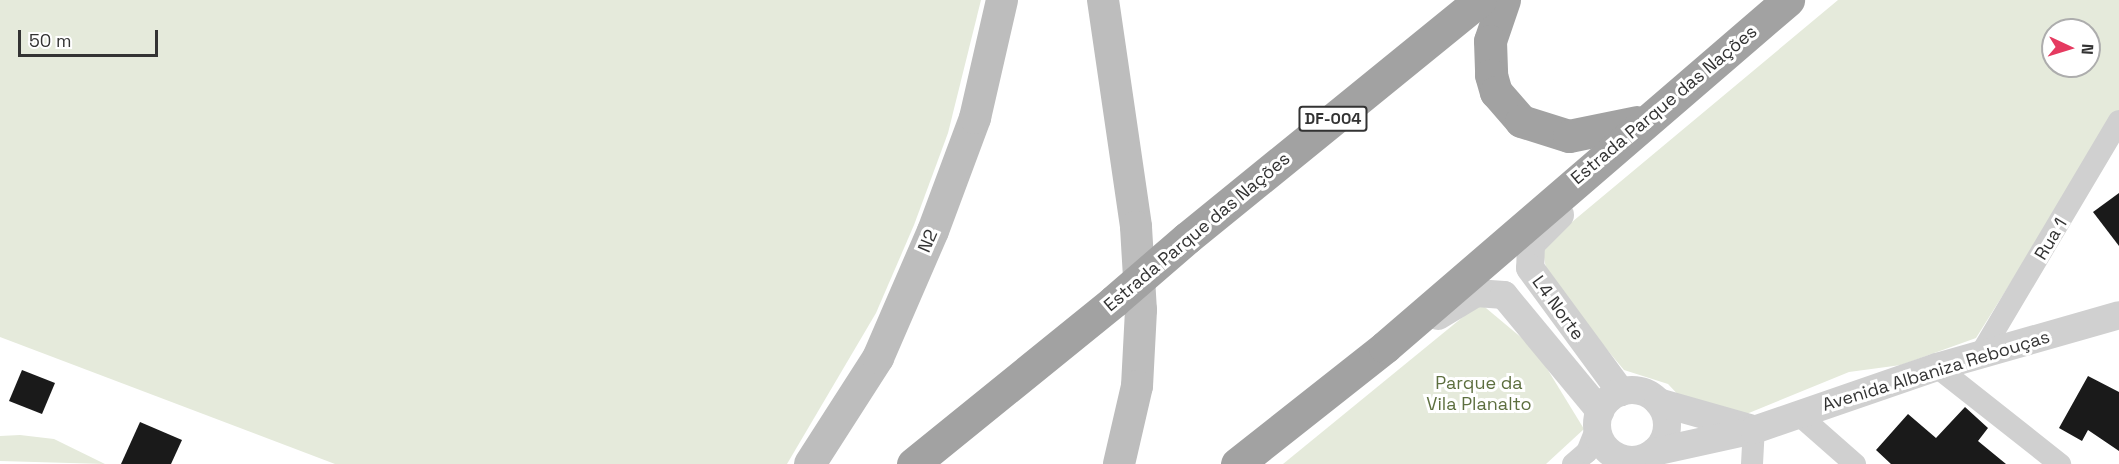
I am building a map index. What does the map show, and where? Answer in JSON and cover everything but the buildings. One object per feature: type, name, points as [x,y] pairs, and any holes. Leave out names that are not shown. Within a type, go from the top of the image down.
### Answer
[{"type":"highway","name":"Estrada Parque das Nações","points":[[914,464],[1480,0]]},
{"type":"highway","points":[[1504,0],[1490,41],[1491,75],[1496,92],[1521,121],[1548,133],[1588,136],[1650,117]]},
{"type":"highway","name":"Estrada Parque das Nações","points":[[1237,464],[1385,347],[1788,0]]},
{"type":"main road","name":"N2","points":[[810,464],[878,358],[933,231],[975,118],[1002,0]]},
{"type":"main road","points":[[1103,0],[1136,227],[1141,310],[1137,386],[1119,464]]},
{"type":"street","name":"L4 Norte","points":[[1621,392],[1536,283],[1528,254],[1537,236],[1623,156],[1650,117]]},
{"type":"street","name":"Rua 1","points":[[1980,355],[2119,121]]},
{"type":"street","name":"L4 Norte","points":[[1385,347],[1470,295],[1493,291],[1510,299],[1599,419]]},
{"type":"street","name":"Avenida Albaniza Rebouças","points":[[1754,430],[1937,368],[2119,315]]},
{"type":"street","points":[[1937,368],[2060,464]]},
{"type":"street","points":[[1574,464],[1587,452],[1599,419],[1621,392],[1637,391],[1658,402],[1754,430]]},
{"type":"street","points":[[1654,452],[1667,428],[1658,402]]},
{"type":"street","points":[[1798,414],[1855,464]]},
{"type":"street","points":[[1599,419],[1606,449],[1624,462],[1654,452],[1754,430]]},
{"type":"street","points":[[1752,464],[1754,430]]},
{"type":"green space","points":[[0,0],[981,0],[948,133],[914,225],[876,313],[787,464],[335,464],[0,337]]},
{"type":"green space","points":[[1838,0],[2119,0],[2119,110],[1976,338],[1901,365],[1849,372],[1744,415],[1684,401],[1668,384],[1624,370],[1548,279],[1542,247]]},
{"type":"green space","name":"Parque da Vila Planalto","points":[[1480,303],[1535,349],[1584,429],[1546,464],[1283,464]]},
{"type":"green space","points":[[20,435],[54,439],[105,464],[0,461],[0,436]]}]
